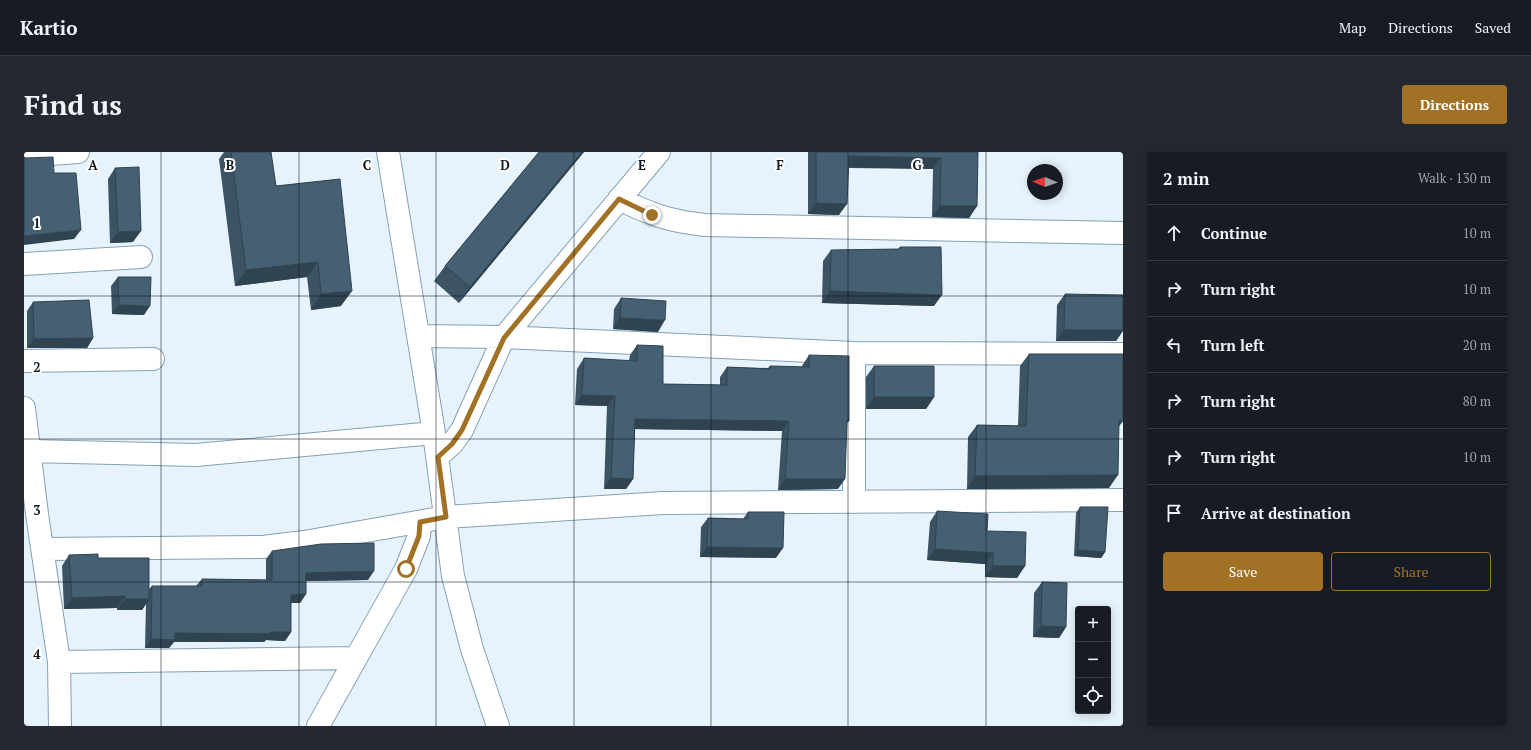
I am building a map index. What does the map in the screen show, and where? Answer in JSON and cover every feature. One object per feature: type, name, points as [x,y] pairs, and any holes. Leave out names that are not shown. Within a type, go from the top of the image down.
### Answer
[{"type":"street","points":[[24,156],[78,152]]},
{"type":"street","points":[[388,152],[438,457],[453,576],[472,649],[498,726]]},
{"type":"street","points":[[438,457],[452,444],[462,430],[504,338],[619,199],[660,152]]},
{"type":"street","points":[[619,199],[652,215],[676,222],[705,225],[1123,233]]},
{"type":"street","points":[[24,264],[141,257]]},
{"type":"street","points":[[418,336],[504,338],[854,353],[1123,354]]},
{"type":"street","points":[[854,353],[854,502]]},
{"type":"street","points":[[24,361],[153,359]]},
{"type":"street","points":[[24,408],[37,514],[44,549],[59,662],[60,726]]},
{"type":"street","points":[[30,452],[196,455],[256,451],[434,433]]},
{"type":"street","points":[[44,549],[263,547],[304,542],[446,517],[663,503],[1123,500]]},
{"type":"street","points":[[318,726],[406,569],[419,536],[420,522]]},
{"type":"street","points":[[59,662],[356,658]]},
{"type":"building","points":[[231,152],[271,152],[276,186],[340,179],[352,291],[321,294],[318,262],[246,270]]},
{"type":"building","points":[[539,152],[582,152],[470,287],[445,266]]},
{"type":"building","points":[[816,152],[978,152],[977,206],[940,206],[941,158],[849,156],[847,204],[816,203]]},
{"type":"building","points":[[24,157],[53,157],[54,173],[76,173],[81,230],[24,236]]},
{"type":"building","points":[[139,167],[141,231],[118,232],[115,168]]},
{"type":"building","points":[[900,247],[941,247],[942,295],[830,291],[831,250],[900,249]]},
{"type":"building","points":[[118,277],[151,277],[150,306],[119,305]]},
{"type":"building","points":[[1065,294],[1123,295],[1123,330],[1064,330]]},
{"type":"building","points":[[621,298],[666,301],[665,320],[620,318]]},
{"type":"building","points":[[89,300],[93,338],[34,339],[33,302]]},
{"type":"building","points":[[637,345],[663,346],[663,384],[727,385],[727,367],[770,369],[770,366],[809,367],[809,355],[849,356],[849,421],[847,421],[845,479],[785,479],[789,421],[635,419],[633,479],[611,478],[615,396],[582,395],[584,358],[637,361]]},
{"type":"building","points":[[1029,354],[1123,354],[1123,421],[1119,421],[1118,475],[975,476],[977,425],[1026,426]]},
{"type":"building","points":[[874,366],[934,366],[934,397],[874,397]]},
{"type":"building","points":[[1080,507],[1108,507],[1105,552],[1078,550]]},
{"type":"building","points":[[937,511],[988,514],[987,531],[1026,532],[1025,566],[993,566],[993,553],[935,549]]},
{"type":"building","points":[[748,512],[784,512],[783,548],[707,547],[708,518],[748,519]]},
{"type":"building","points":[[374,543],[374,571],[306,573],[306,594],[291,595],[291,632],[270,632],[270,634],[175,633],[175,640],[151,639],[152,586],[202,586],[202,579],[272,580],[272,551],[321,544]]},
{"type":"building","points":[[98,554],[98,558],[149,558],[149,599],[125,599],[125,596],[72,598],[69,555]]},
{"type":"building","points":[[1042,582],[1067,583],[1066,627],[1041,626]]},
{"type":"route","points":[[406,569],[419,536],[420,522],[446,517],[438,457],[452,444],[462,430],[504,338],[619,199],[652,215]]}]
